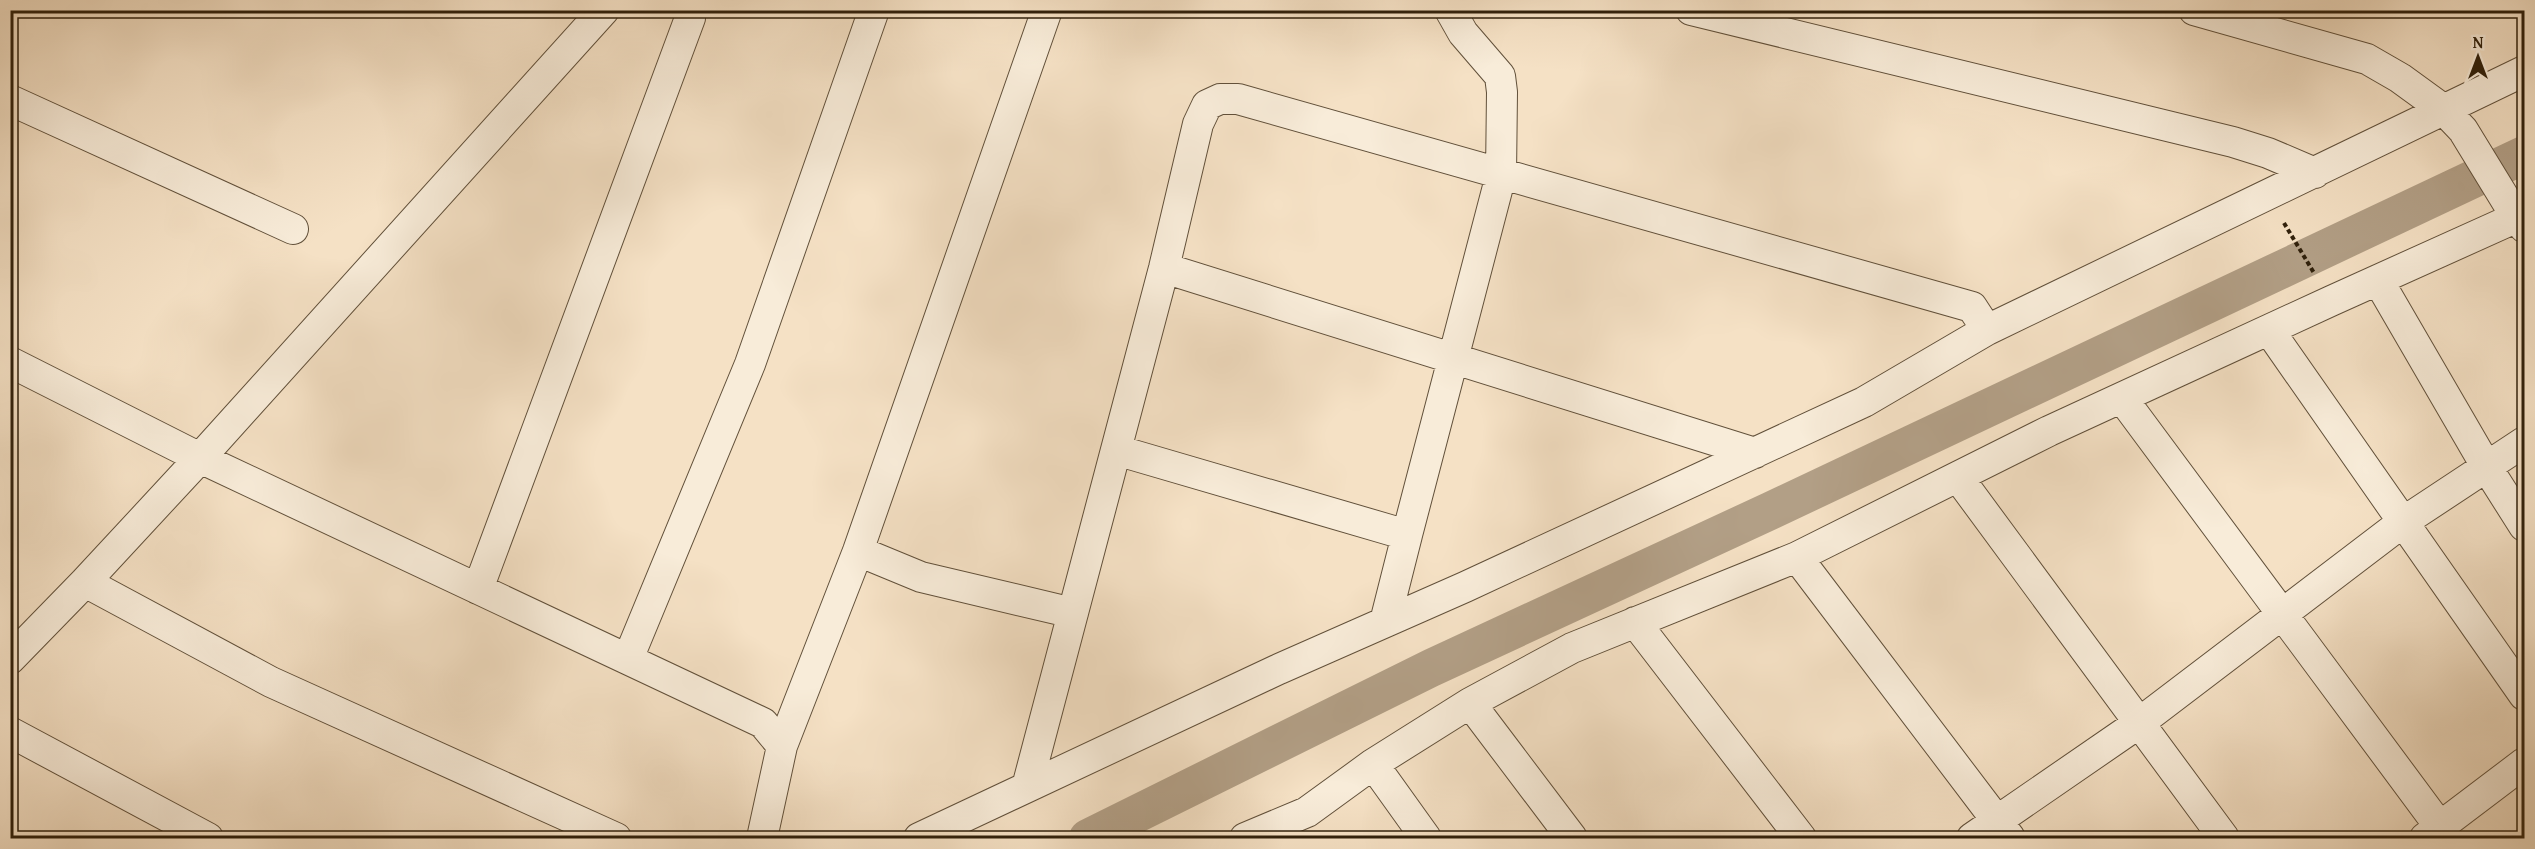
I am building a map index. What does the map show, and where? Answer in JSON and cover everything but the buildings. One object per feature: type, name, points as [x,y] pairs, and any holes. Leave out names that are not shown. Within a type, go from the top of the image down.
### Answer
[{"type":"street","points":[[10,658],[85,582],[200,458],[604,10]]},
{"type":"street","points":[[628,659],[750,364],[874,10]]},
{"type":"street","points":[[762,838],[782,746],[858,551],[1047,10]]},
{"type":"street","points":[[1385,622],[1501,175],[1502,92],[1500,76],[1463,33],[1450,10]]},
{"type":"street","points":[[1691,10],[2233,142],[2268,153],[2315,173]]},
{"type":"street","points":[[1245,838],[1304,825],[1373,764],[1470,703],[1572,648],[1797,557],[2122,398],[2518,215],[2454,120],[2400,78],[2367,59],[2194,10]]},
{"type":"street","points":[[478,589],[690,18]]},
{"type":"street","points":[[918,838],[1279,669],[1864,402],[1987,330],[2315,173],[2454,120],[2524,71]]},
{"type":"street","points":[[1027,787],[1164,268],[1198,124],[1207,105],[1220,99],[1238,99],[1971,307],[1987,330]]},
{"type":"street","points":[[10,100],[293,229]]},
{"type":"street","points":[[1164,268],[1755,453]]},
{"type":"street","points":[[2378,280],[2486,466],[2524,526]]},
{"type":"street","points":[[2269,330],[2524,695]]},
{"type":"street","points":[[10,362],[200,458],[763,723],[782,746]]},
{"type":"street","points":[[2122,398],[2282,615],[2433,833],[2524,763]]},
{"type":"street","points":[[1972,838],[2003,830],[2139,723],[2403,522],[2524,442]]},
{"type":"street","points":[[1116,450],[1407,535]]},
{"type":"street","points":[[1958,477],[2224,838]]},
{"type":"street","points":[[858,551],[921,577],[1073,613]]},
{"type":"street","points":[[1797,557],[2003,830]]},
{"type":"street","points":[[85,582],[271,682],[616,838]]},
{"type":"street","points":[[1635,622],[1802,838]]},
{"type":"street","points":[[1470,703],[1572,838]]},
{"type":"street","points":[[10,732],[208,838]]},
{"type":"street","points":[[1373,764],[1426,838]]},
{"type":"path","points":[[2268,196],[2331,301]]},
{"type":"waterway","points":[[1088,838],[1431,668],[1770,511],[2524,155]]}]
